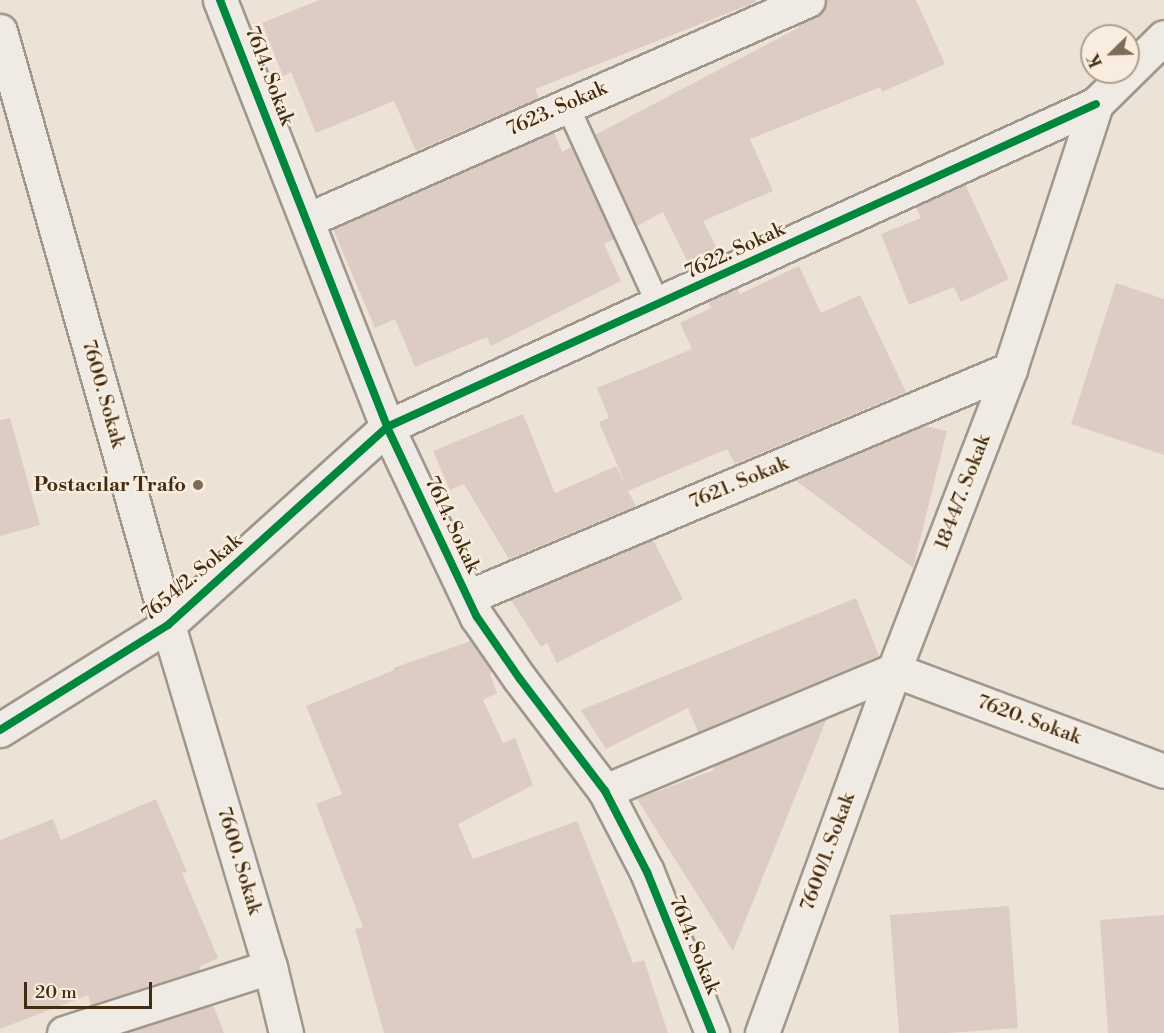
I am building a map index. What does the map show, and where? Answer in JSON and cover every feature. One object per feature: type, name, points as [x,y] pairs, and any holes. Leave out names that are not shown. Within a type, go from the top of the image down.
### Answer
[{"type":"street","name":"7623. Sokak","points":[[307,220],[808,0]]},
{"type":"street","name":"7614. Sokak","points":[[226,2],[387,427],[477,617],[520,679],[605,791],[646,872],[712,1033]]},
{"type":"street","name":"7600. Sokak","points":[[0,32],[168,625],[270,967],[286,1033]]},
{"type":"street","name":"1844/7. Sokak","points":[[894,670],[1010,369],[1096,104],[1164,37]]},
{"type":"street","name":"7622. Sokak","points":[[387,427],[1096,104]]},
{"type":"street","name":"7621. Sokak","points":[[468,597],[1010,369]]},
{"type":"street","name":"7654/2. Sokak","points":[[0,730],[168,625],[387,427]]},
{"type":"street","name":"7620. Sokak","points":[[894,670],[1164,771]]},
{"type":"street","points":[[605,791],[894,670]]},
{"type":"street","name":"7600/1. Sokak","points":[[762,1033],[894,670]]},
{"type":"street","points":[[64,1033],[270,967]]},
{"type":"lane","points":[[567,105],[658,304]]},
{"type":"building","points":[[319,0],[756,0],[756,2],[535,89],[539,98],[416,151],[394,101],[316,133],[291,72],[283,76],[262,23]]},
{"type":"building","points":[[826,0],[916,0],[945,64],[882,92],[880,87],[750,139],[773,191],[703,221],[720,255],[691,268],[663,212],[637,226],[595,135],[798,28],[797,25],[823,12]]},
{"type":"building","points":[[554,132],[562,152],[571,147],[614,239],[604,244],[621,281],[491,346],[487,337],[415,367],[395,319],[375,328],[333,229]]},
{"type":"building","points":[[965,184],[1009,279],[961,302],[954,287],[909,305],[881,234],[921,218],[916,207]]},
{"type":"building","points":[[799,266],[821,313],[860,295],[906,392],[735,464],[727,449],[628,491],[636,506],[509,559],[464,484],[450,490],[433,451],[523,414],[555,493],[616,466],[627,488],[599,422],[609,418],[597,388],[692,349],[680,323],[711,308],[708,302],[737,288],[740,294]]},
{"type":"building","points":[[1116,283],[1164,299],[1164,455],[1071,424]]},
{"type":"building","points":[[10,418],[40,525],[0,536],[0,420]]},
{"type":"building","points":[[924,426],[947,431],[913,568],[795,480]]},
{"type":"building","points":[[653,540],[683,599],[557,663],[547,643],[541,647],[511,600]]},
{"type":"building","points":[[856,598],[879,656],[698,732],[688,708],[606,749],[581,710]]},
{"type":"building","points":[[471,641],[492,672],[490,674],[497,693],[483,700],[503,743],[515,738],[533,785],[458,824],[473,859],[577,821],[633,963],[644,960],[668,1033],[384,1033],[355,929],[363,927],[316,804],[342,794],[306,706],[394,670],[393,668]]},
{"type":"building","points":[[827,718],[733,951],[637,799],[714,770],[713,766]]},
{"type":"building","points":[[156,799],[187,872],[182,873],[218,958],[199,967],[200,970],[91,1005],[88,995],[0,1029],[0,840],[53,819],[61,840]]},
{"type":"building","points":[[1009,906],[1018,1028],[947,1033],[899,1033],[890,915]]},
{"type":"building","points":[[1164,915],[1164,1033],[1108,1033],[1100,920]]},
{"type":"building","points":[[213,1005],[224,1033],[125,1033]]},
{"type":"cycle path","points":[[220,0],[387,427],[477,617],[520,679],[605,791],[647,872],[712,1033]]},
{"type":"cycle path","points":[[0,730],[168,625],[387,427],[1096,104]]},
{"type":"place","name":"Postacılar Trafo","points":[[198,485]]}]
